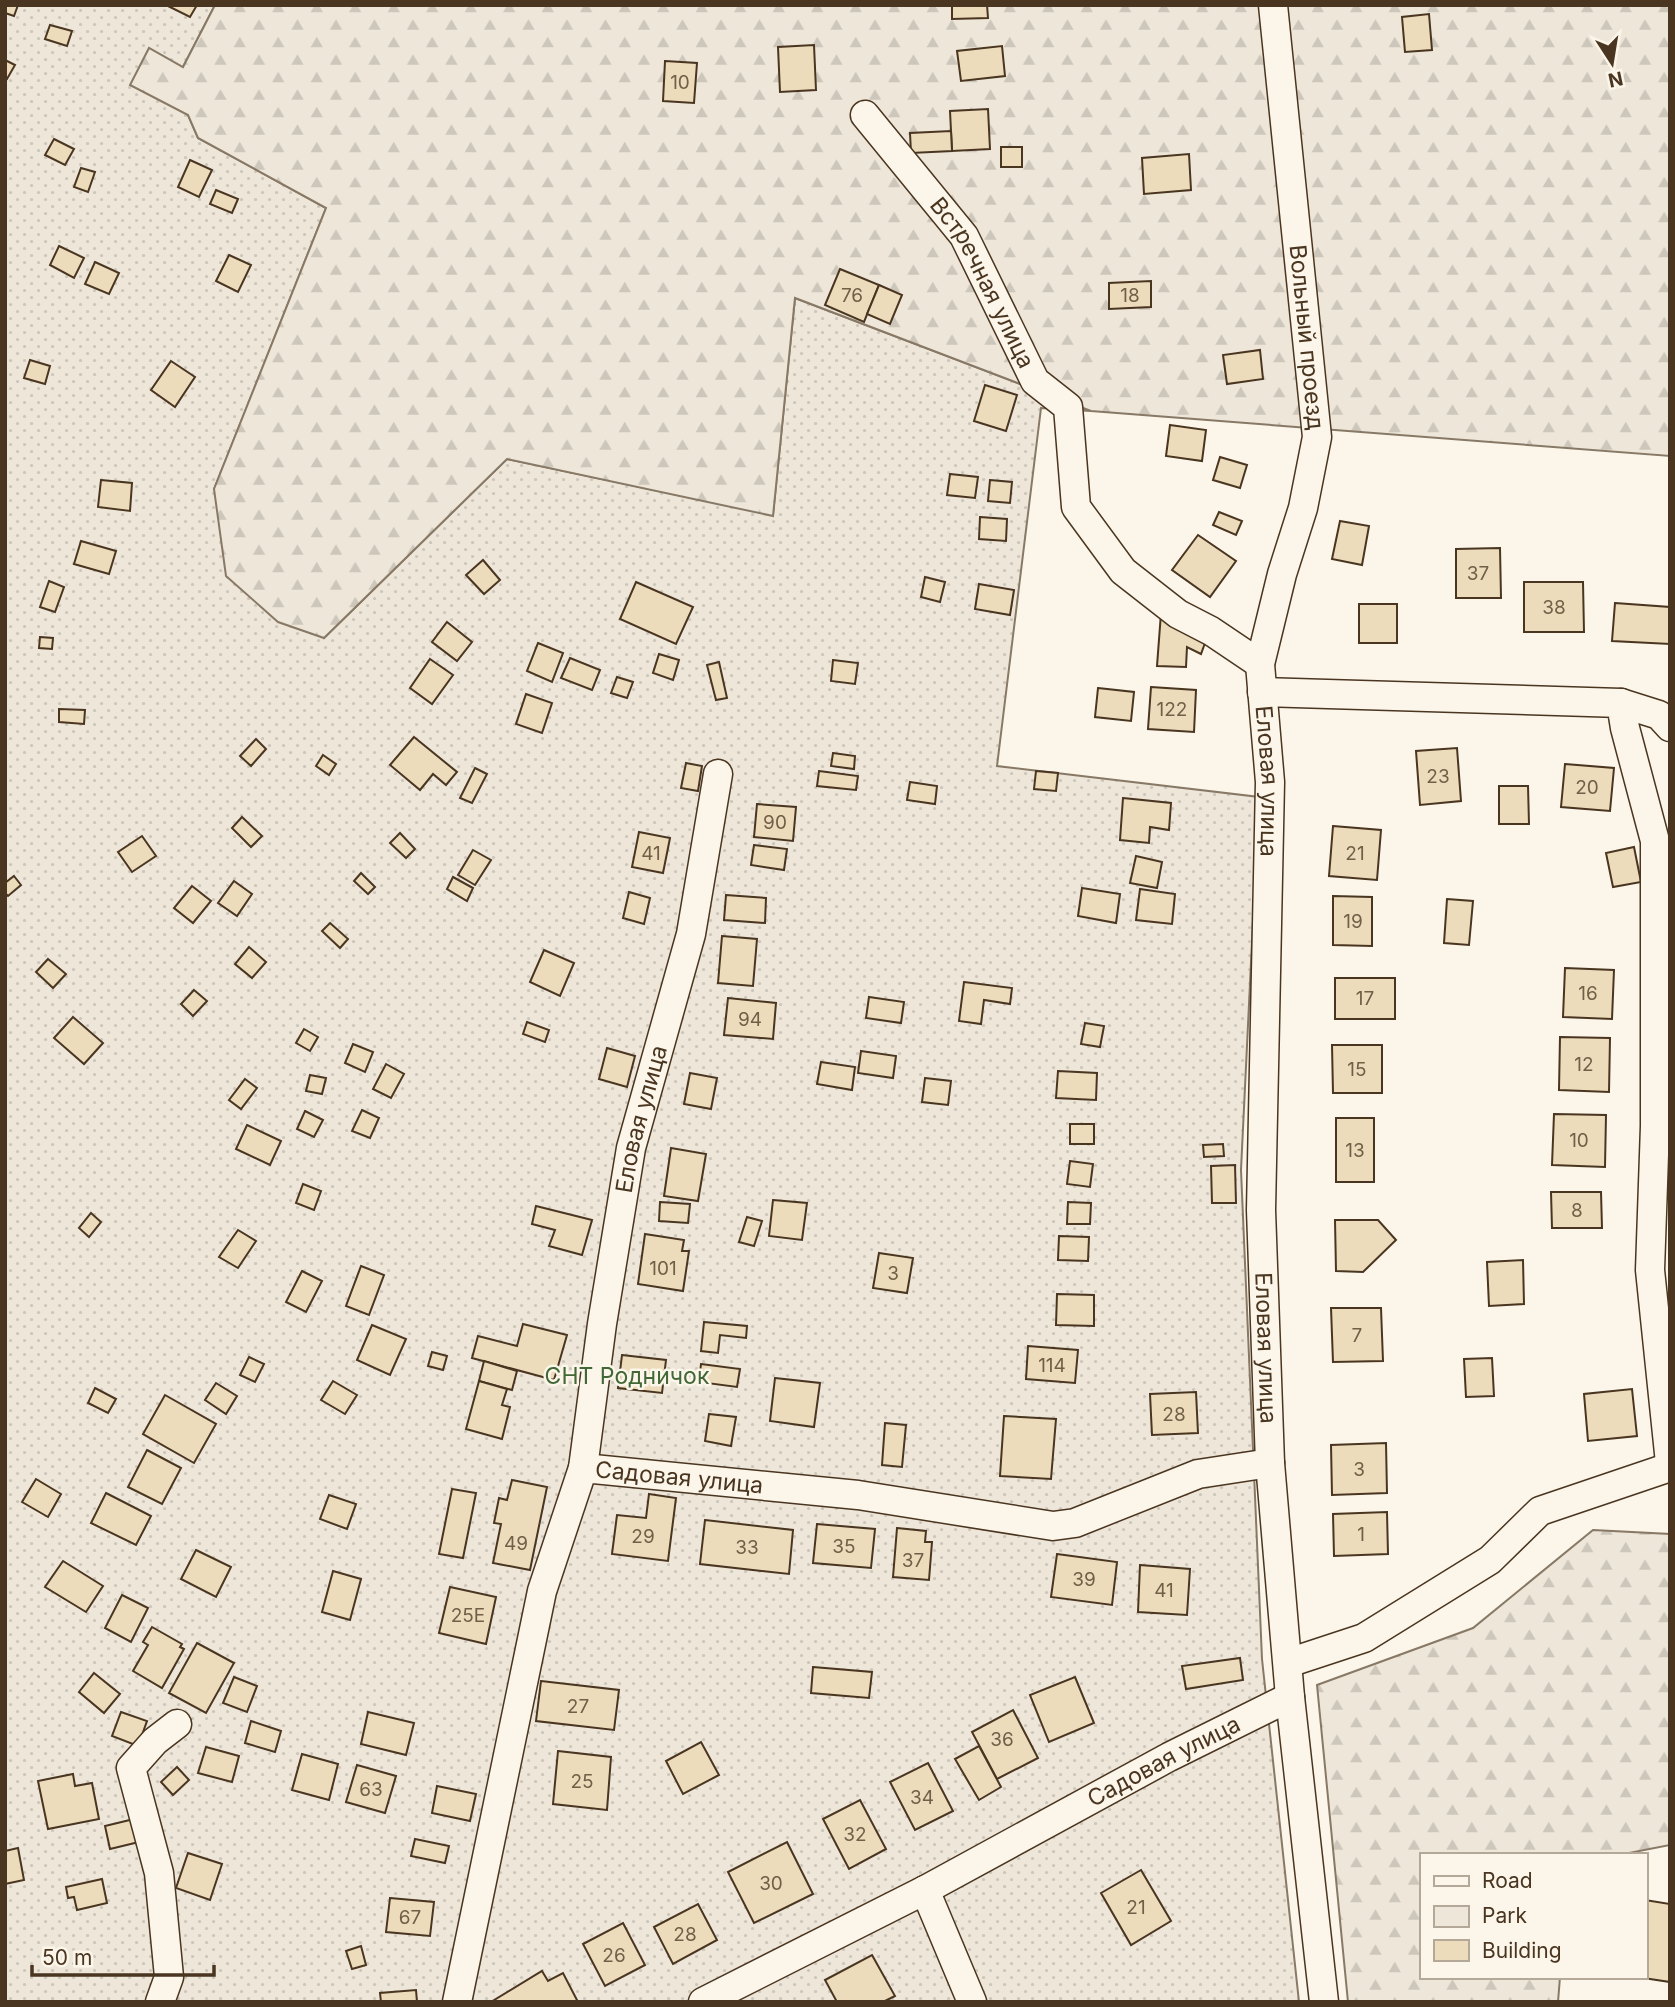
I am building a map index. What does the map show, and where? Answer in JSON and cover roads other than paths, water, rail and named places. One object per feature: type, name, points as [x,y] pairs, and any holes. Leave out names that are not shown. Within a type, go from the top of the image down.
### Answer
[{"type":"street","name":"Вольный проезд","points":[[1260,664],[1282,574],[1303,508],[1318,438],[1273,5]]},
{"type":"street","name":"Встречная улица","points":[[865,115],[964,236],[1035,381],[1068,407],[1076,506],[1123,571],[1178,614],[1211,631],[1260,664]]},
{"type":"street","name":"Еловая улица","points":[[1260,664],[1270,782],[1261,1210],[1270,1463],[1290,1697],[1324,2002]]},
{"type":"street","name":"Еловая улица","points":[[1262,692],[1621,703],[1659,715],[1670,727]]},
{"type":"street","points":[[1288,1663],[1364,1638],[1490,1560],[1540,1511],[1670,1465],[1650,1270],[1655,1126],[1655,841],[1621,703]]},
{"type":"street","name":"Еловая улица","points":[[583,1468],[602,1324],[631,1148],[691,934],[718,774]]},
{"type":"street","name":"Садовая улица","points":[[457,2002],[542,1591],[583,1468],[858,1495],[1053,1526],[1075,1523],[1198,1474],[1270,1463]]},
{"type":"street","name":"Садовая улица","points":[[703,2002],[925,1890],[1169,1757],[1290,1697]]},
{"type":"street","points":[[160,2002],[169,1978],[159,1873],[131,1768],[155,1741],[177,1724]]},
{"type":"street","points":[[925,1890],[972,2002]]},
{"type":"park label","name":"СНТ Родничок","points":[[627,1376]]}]
